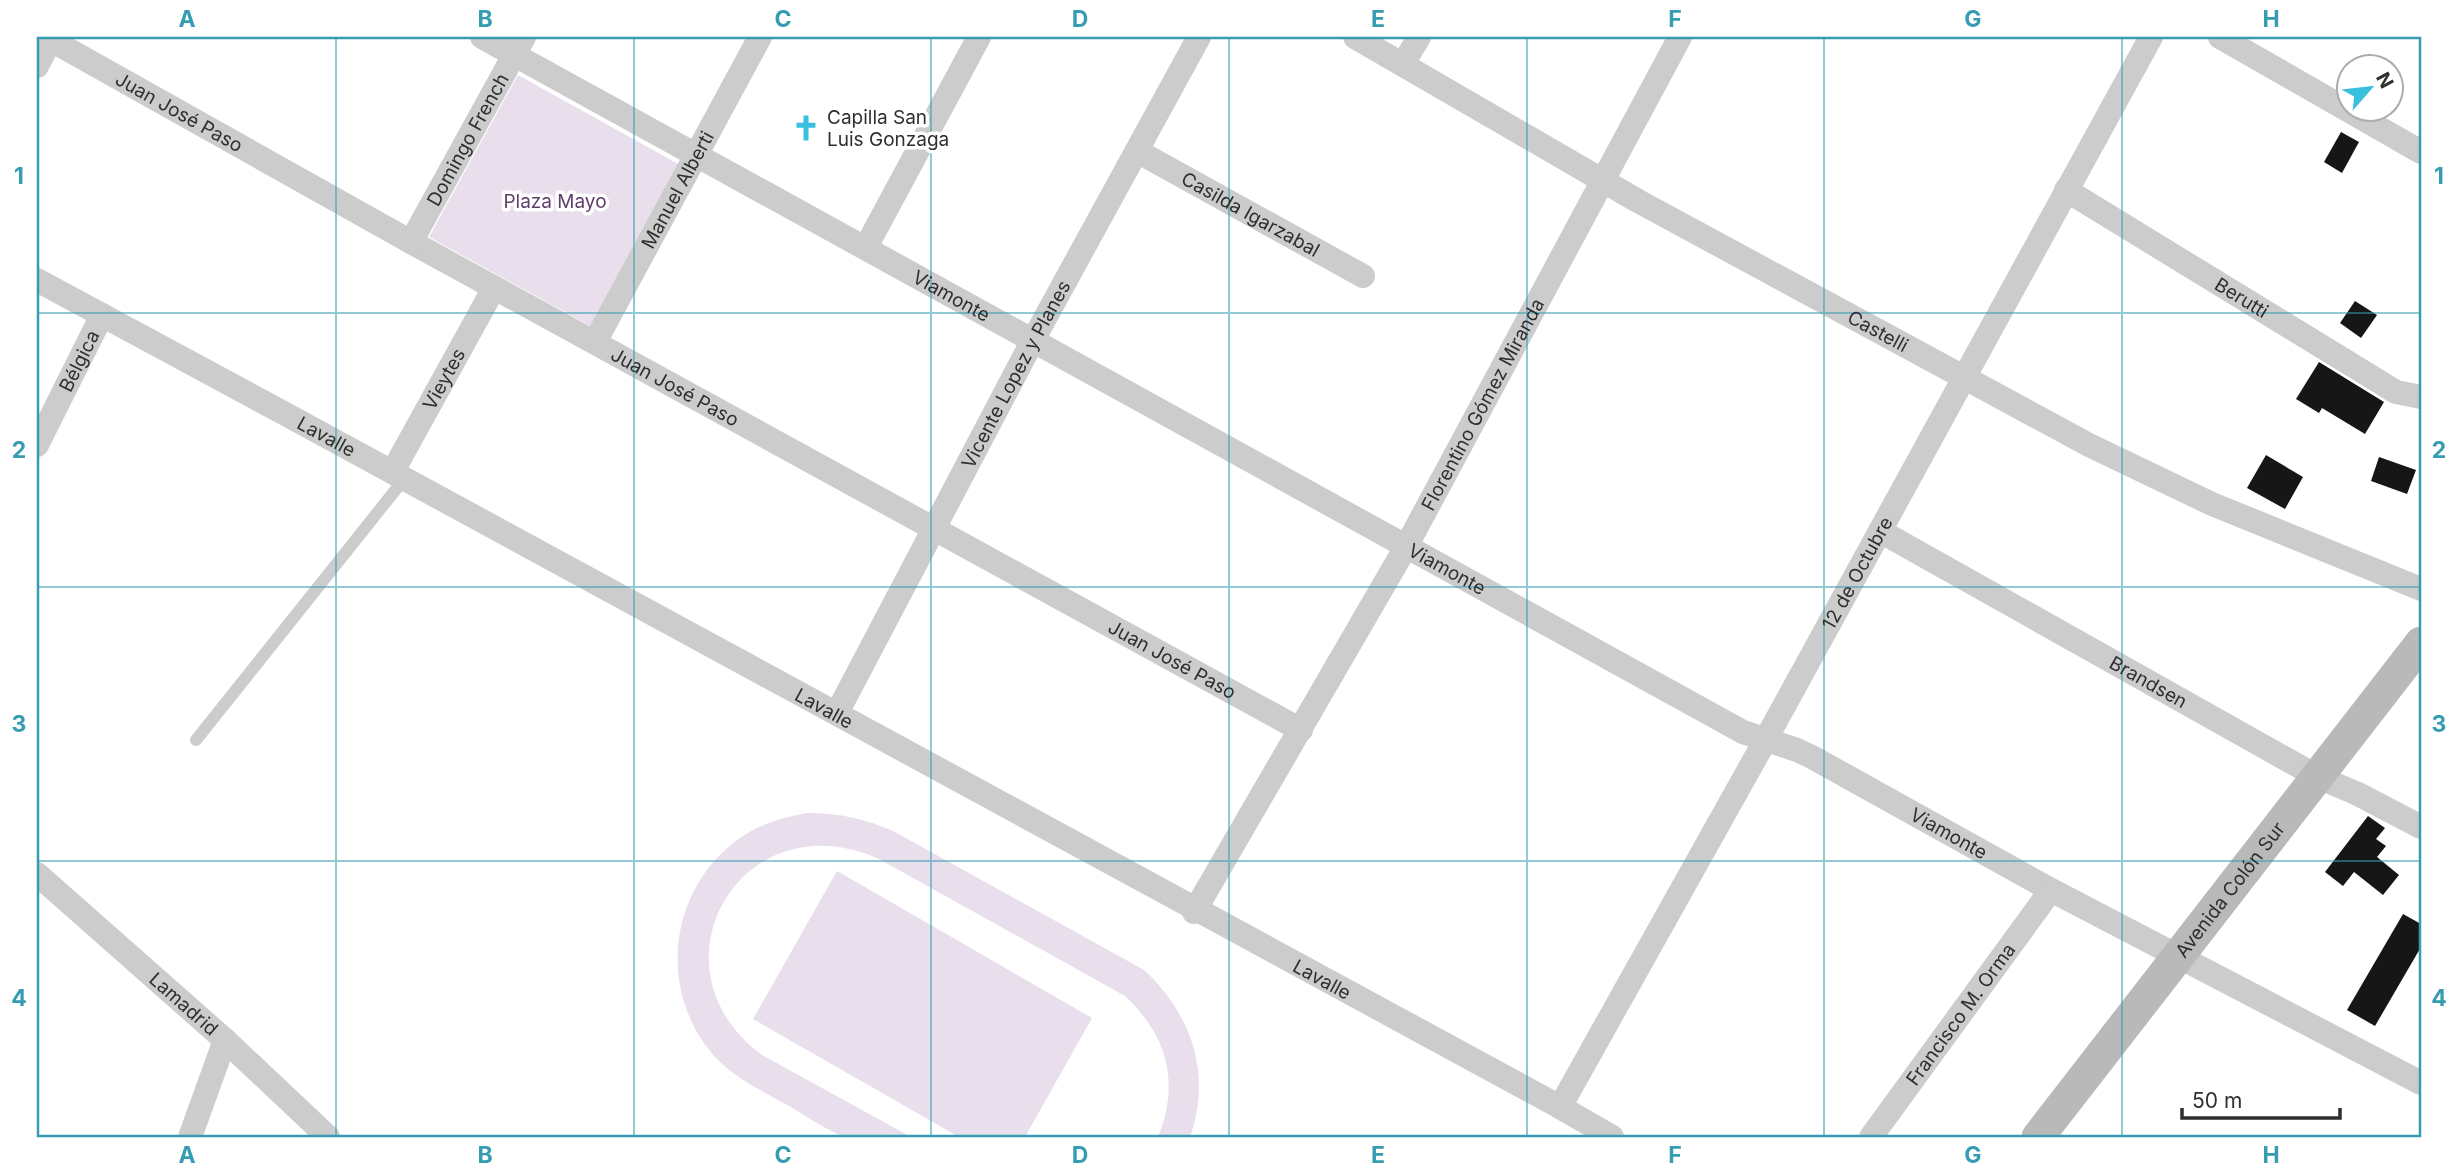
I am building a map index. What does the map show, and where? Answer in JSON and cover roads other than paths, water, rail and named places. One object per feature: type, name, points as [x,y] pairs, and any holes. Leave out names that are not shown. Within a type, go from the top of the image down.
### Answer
[{"type":"main road","name":"Avenida Colón Sur","points":[[2039,1137],[2421,643]]},
{"type":"street","name":"Viamonte","points":[[482,37],[519,46],[695,155],[1743,732],[1812,757],[2051,890],[2421,1083]]},
{"type":"street","name":"Manuel Alberti","points":[[594,342],[760,37]]},
{"type":"street","points":[[866,247],[979,37]]},
{"type":"street","name":"Vicente Lopez y Planes","points":[[836,713],[1032,342],[1199,37]]},
{"type":"street","name":"Castelli","points":[[1354,37],[1638,201],[2089,445],[2212,504],[2421,589]]},
{"type":"street","points":[[1404,64],[1419,37]]},
{"type":"street","name":"Florentino Gómez Miranda","points":[[1194,912],[1406,545],[1679,37]]},
{"type":"street","name":"12 de Octubre","points":[[1560,1107],[1766,739],[2151,37]]},
{"type":"street","points":[[2220,37],[2421,152]]},
{"type":"street","points":[[37,66],[52,38]]},
{"type":"street","name":"Juan José Paso","points":[[52,38],[494,288],[1301,730]]},
{"type":"street","name":"Domingo French","points":[[411,242],[519,46]]},
{"type":"street","name":"Casilda Igarzabal","points":[[1137,151],[1363,276]]},
{"type":"street","name":"Berutti","points":[[2066,190],[2396,392],[2421,397]]},
{"type":"street","name":"Lavalle","points":[[37,280],[836,713],[1194,912],[1612,1137]]},
{"type":"street","name":"Vieytes","points":[[399,475],[494,288]]},
{"type":"street","name":"Bélgica","points":[[37,445],[102,315]]},
{"type":"street","name":"Brandsen","points":[[1880,531],[2318,777],[2358,794],[2421,827]]},
{"type":"street","name":"Lamadrid","points":[[37,874],[225,1040],[328,1137]]},
{"type":"street","name":"Francisco M. Orma","points":[[1871,1137],[2051,890]]},
{"type":"street","points":[[190,1137],[225,1040]]},
{"type":"lane","points":[[196,740],[399,475]]},
{"type":"place","name":"Capilla San Luis Gonzaga","points":[[806,128]]},
{"type":"park label","name":"Plaza Mayo","points":[[555,201]]}]
